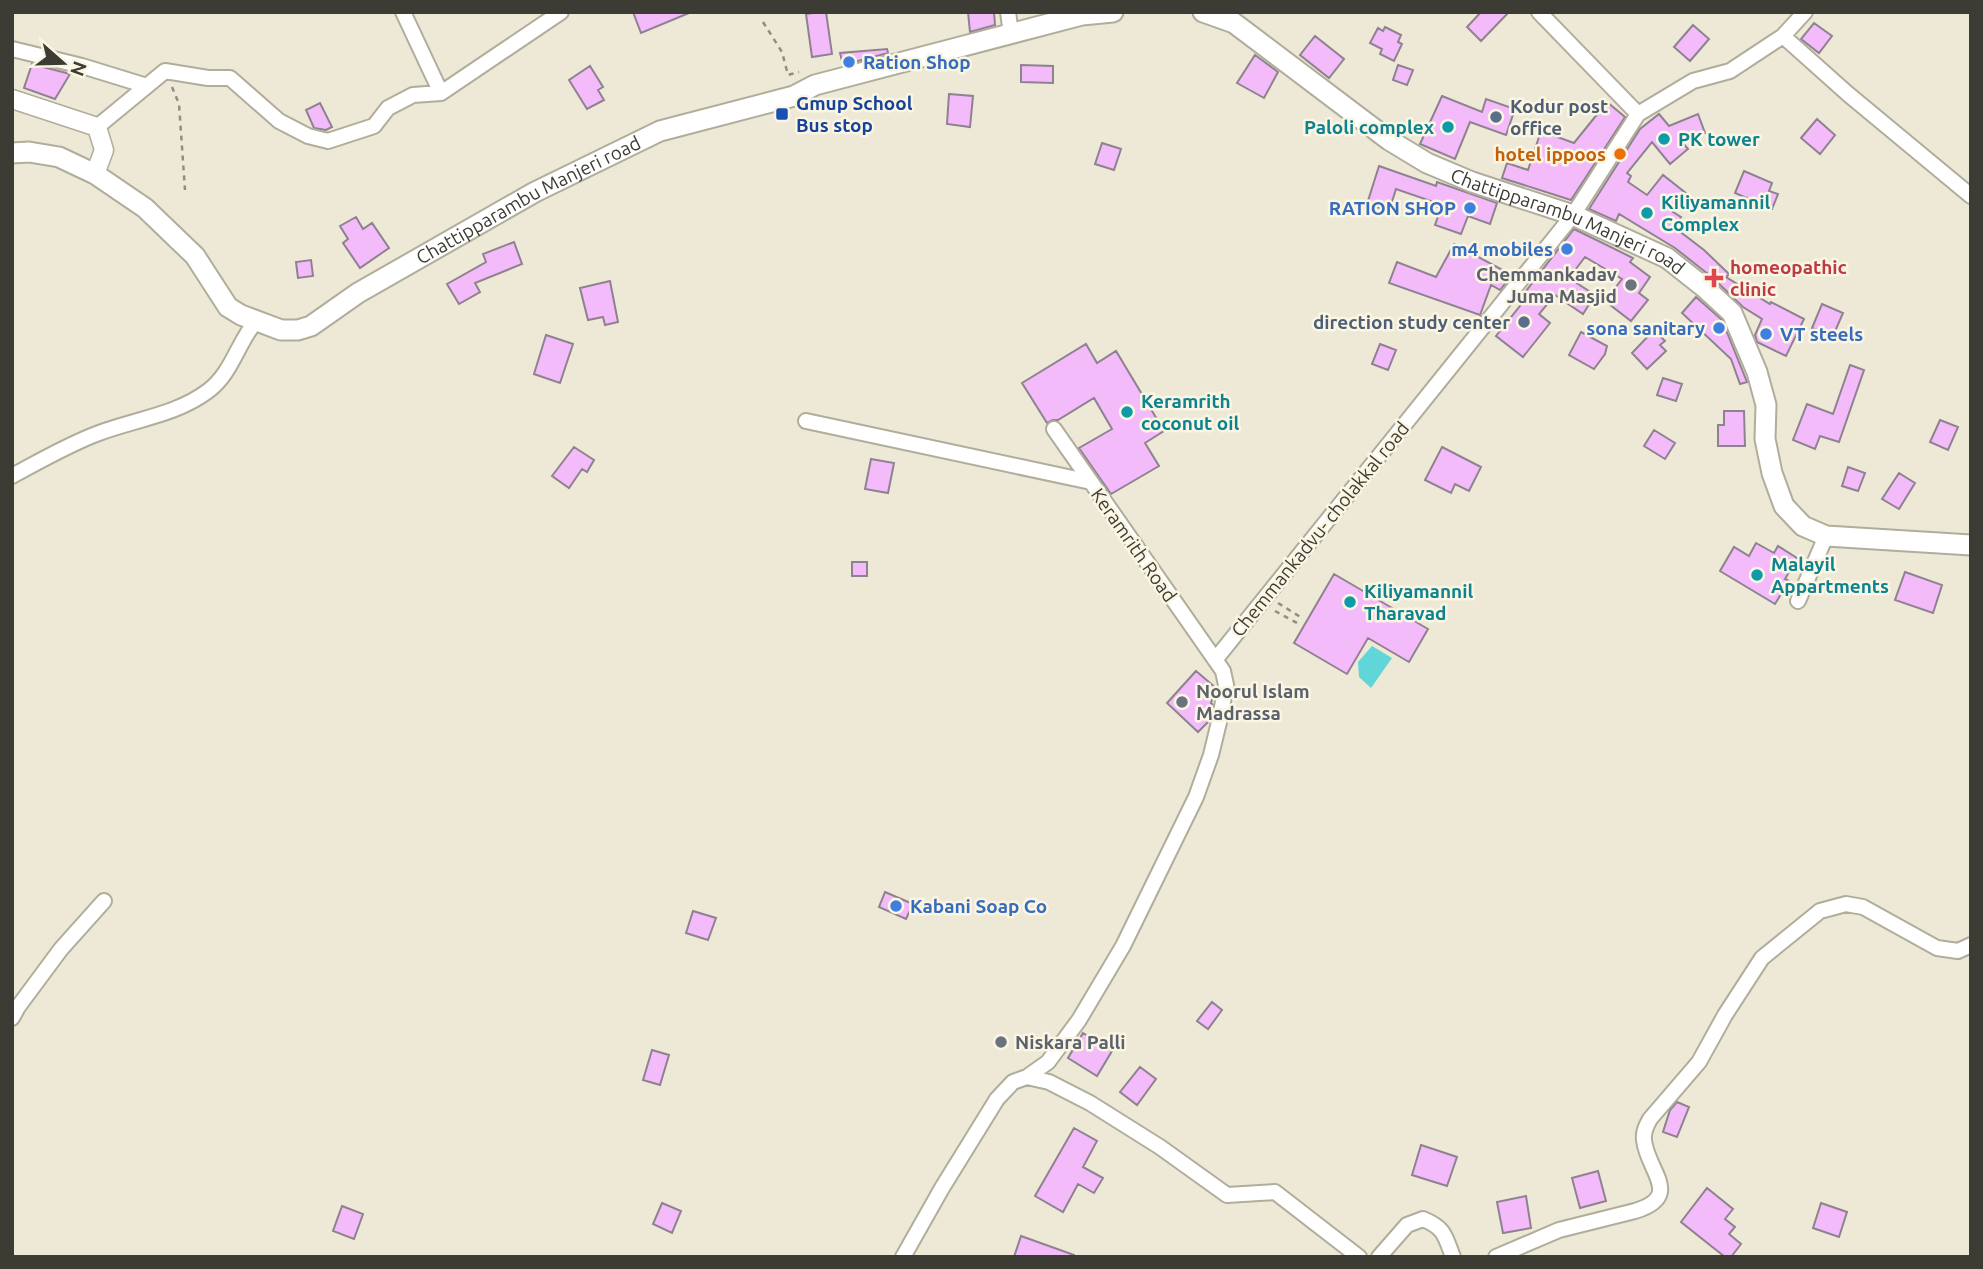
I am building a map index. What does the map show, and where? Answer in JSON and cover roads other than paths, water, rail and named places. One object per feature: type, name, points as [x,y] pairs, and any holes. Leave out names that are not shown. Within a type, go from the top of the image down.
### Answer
[{"type":"main road","name":"Chattipparambu Manjeri road","points":[[12,153],[29,152],[59,157],[95,174],[145,208],[195,257],[228,307],[281,330],[298,330],[311,326],[358,293],[500,212],[660,131],[794,96],[815,85],[1082,15],[1113,12]]},
{"type":"main road","name":"Chattipparambu Manjeri road","points":[[1203,12],[1234,23],[1389,140],[1427,163],[1472,182],[1573,215],[1667,258],[1732,313],[1766,405],[1765,439],[1772,473],[1784,506],[1803,526],[1826,536],[1971,545]]},
{"type":"street","points":[[403,12],[441,93]]},
{"type":"street","points":[[97,127],[164,71],[208,78],[230,78],[279,121],[308,136],[328,141],[374,126],[388,108],[413,95],[441,93],[561,12]]},
{"type":"street","points":[[1008,12],[1011,34]]},
{"type":"street","points":[[1539,12],[1638,114],[1693,81],[1730,71],[1783,36],[1805,12]]},
{"type":"street","points":[[1783,36],[1971,196]]},
{"type":"street","points":[[12,49],[82,66],[147,86]]},
{"type":"street","points":[[12,99],[97,127]]},
{"type":"street","name":"Chemmankadvu- cholakkal road","points":[[1215,660],[1573,215],[1638,114]]},
{"type":"street","points":[[95,174],[104,150],[97,127]]},
{"type":"street","points":[[12,476],[97,433],[179,409],[210,390],[231,367],[243,336],[256,321]]},
{"type":"street","points":[[806,421],[1091,482]]},
{"type":"street","name":"Keramrith Road","points":[[1054,429],[1215,660]]},
{"type":"street","points":[[1798,601],[1826,536]]},
{"type":"street","points":[[903,1257],[997,1099],[1013,1082],[1027,1077],[1048,1062],[1079,1020],[1123,946],[1196,797],[1211,755],[1226,685],[1223,671],[1215,660]]},
{"type":"street","points":[[12,1018],[61,949],[104,901]]},
{"type":"street","points":[[1496,1257],[1559,1230],[1635,1211],[1655,1202],[1661,1186],[1644,1140],[1644,1129],[1699,1062],[1725,1015],[1762,958],[1820,911],[1846,904],[1863,907],[1937,948],[1958,951],[1971,946]]},
{"type":"street","points":[[1027,1077],[1049,1082],[1090,1103],[1160,1147],[1227,1195],[1275,1192],[1359,1257]]},
{"type":"street","points":[[1379,1257],[1407,1225],[1423,1219],[1438,1224],[1453,1257]]},
{"type":"water","points":[[1372,646],[1392,658],[1371,688],[1359,677],[1358,662]]},
{"type":"place","name":"Ration Shop","points":[[849,62]]},
{"type":"place","name":"Gmup School Bus stop","points":[[782,114]]},
{"type":"place","name":"Kodur post office","points":[[1496,117]]},
{"type":"place","name":"Paloli complex","points":[[1448,127]]},
{"type":"place","name":"PK tower","points":[[1664,139]]},
{"type":"place","name":"hotel ippoos","points":[[1620,154]]},
{"type":"place","name":"RATION SHOP","points":[[1470,208]]},
{"type":"place","name":"Kiliyamannil Complex","points":[[1647,213]]},
{"type":"place","name":"m4 mobiles","points":[[1567,249]]},
{"type":"place","name":"homeopathic clinic","points":[[1714,278]]},
{"type":"place","name":"Chemmankadav Juma Masjid","points":[[1631,285]]},
{"type":"place","name":"direction study center","points":[[1524,322]]},
{"type":"place","name":"sona sanitary","points":[[1719,328]]},
{"type":"place","name":"VT steels","points":[[1766,334]]},
{"type":"place","name":"Keramrith coconut oil","points":[[1127,412]]},
{"type":"place","name":"Malayil Appartments","points":[[1757,575]]},
{"type":"place","name":"Kiliyamannil Tharavad","points":[[1350,602]]},
{"type":"place","name":"Noorul Islam Madrassa","points":[[1182,702]]},
{"type":"place","name":"Kabani Soap Co","points":[[896,906]]},
{"type":"place","name":"Niskara Palli","points":[[1001,1042]]}]
